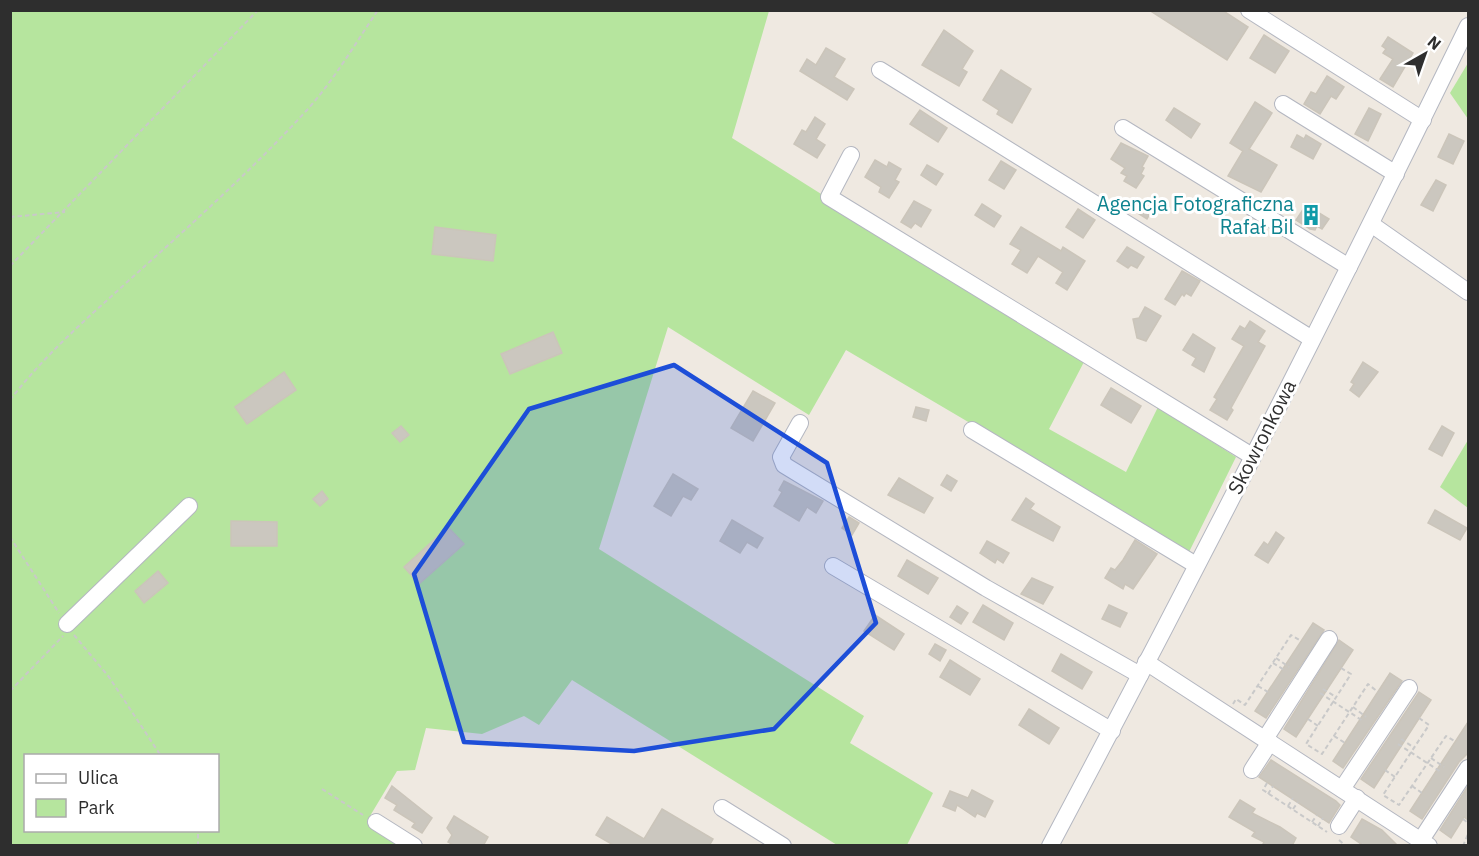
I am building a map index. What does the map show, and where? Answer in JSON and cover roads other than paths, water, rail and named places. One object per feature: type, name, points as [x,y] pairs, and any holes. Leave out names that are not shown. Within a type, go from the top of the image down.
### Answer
[{"type":"street","points":[[1249,10],[1423,120]]},
{"type":"street","name":"Skowronkowa","points":[[1050,846],[1112,731],[1371,224],[1468,26]]},
{"type":"street","points":[[880,70],[1312,339]]},
{"type":"street","points":[[1283,104],[1396,174]]},
{"type":"street","points":[[1123,128],[1349,267]]},
{"type":"street","points":[[851,155],[829,196],[1252,456]]},
{"type":"street","points":[[1371,224],[1468,292]]},
{"type":"street","points":[[800,423],[781,457],[784,465],[1002,597],[1143,669],[1267,740],[1425,843],[1468,768]]},
{"type":"street","points":[[972,430],[1196,565]]},
{"type":"street","points":[[67,624],[189,506]]},
{"type":"street","points":[[833,566],[1112,731]]},
{"type":"street","points":[[1252,770],[1267,740],[1329,639]]},
{"type":"street","points":[[1342,789],[1409,688]]},
{"type":"street","points":[[1339,835],[1361,801]]},
{"type":"street","points":[[722,808],[783,846]]},
{"type":"street","points":[[376,822],[414,846]]},
{"type":"place","name":"Agencja Fotograficzna Rafał Bil","points":[[1311,215]]}]
